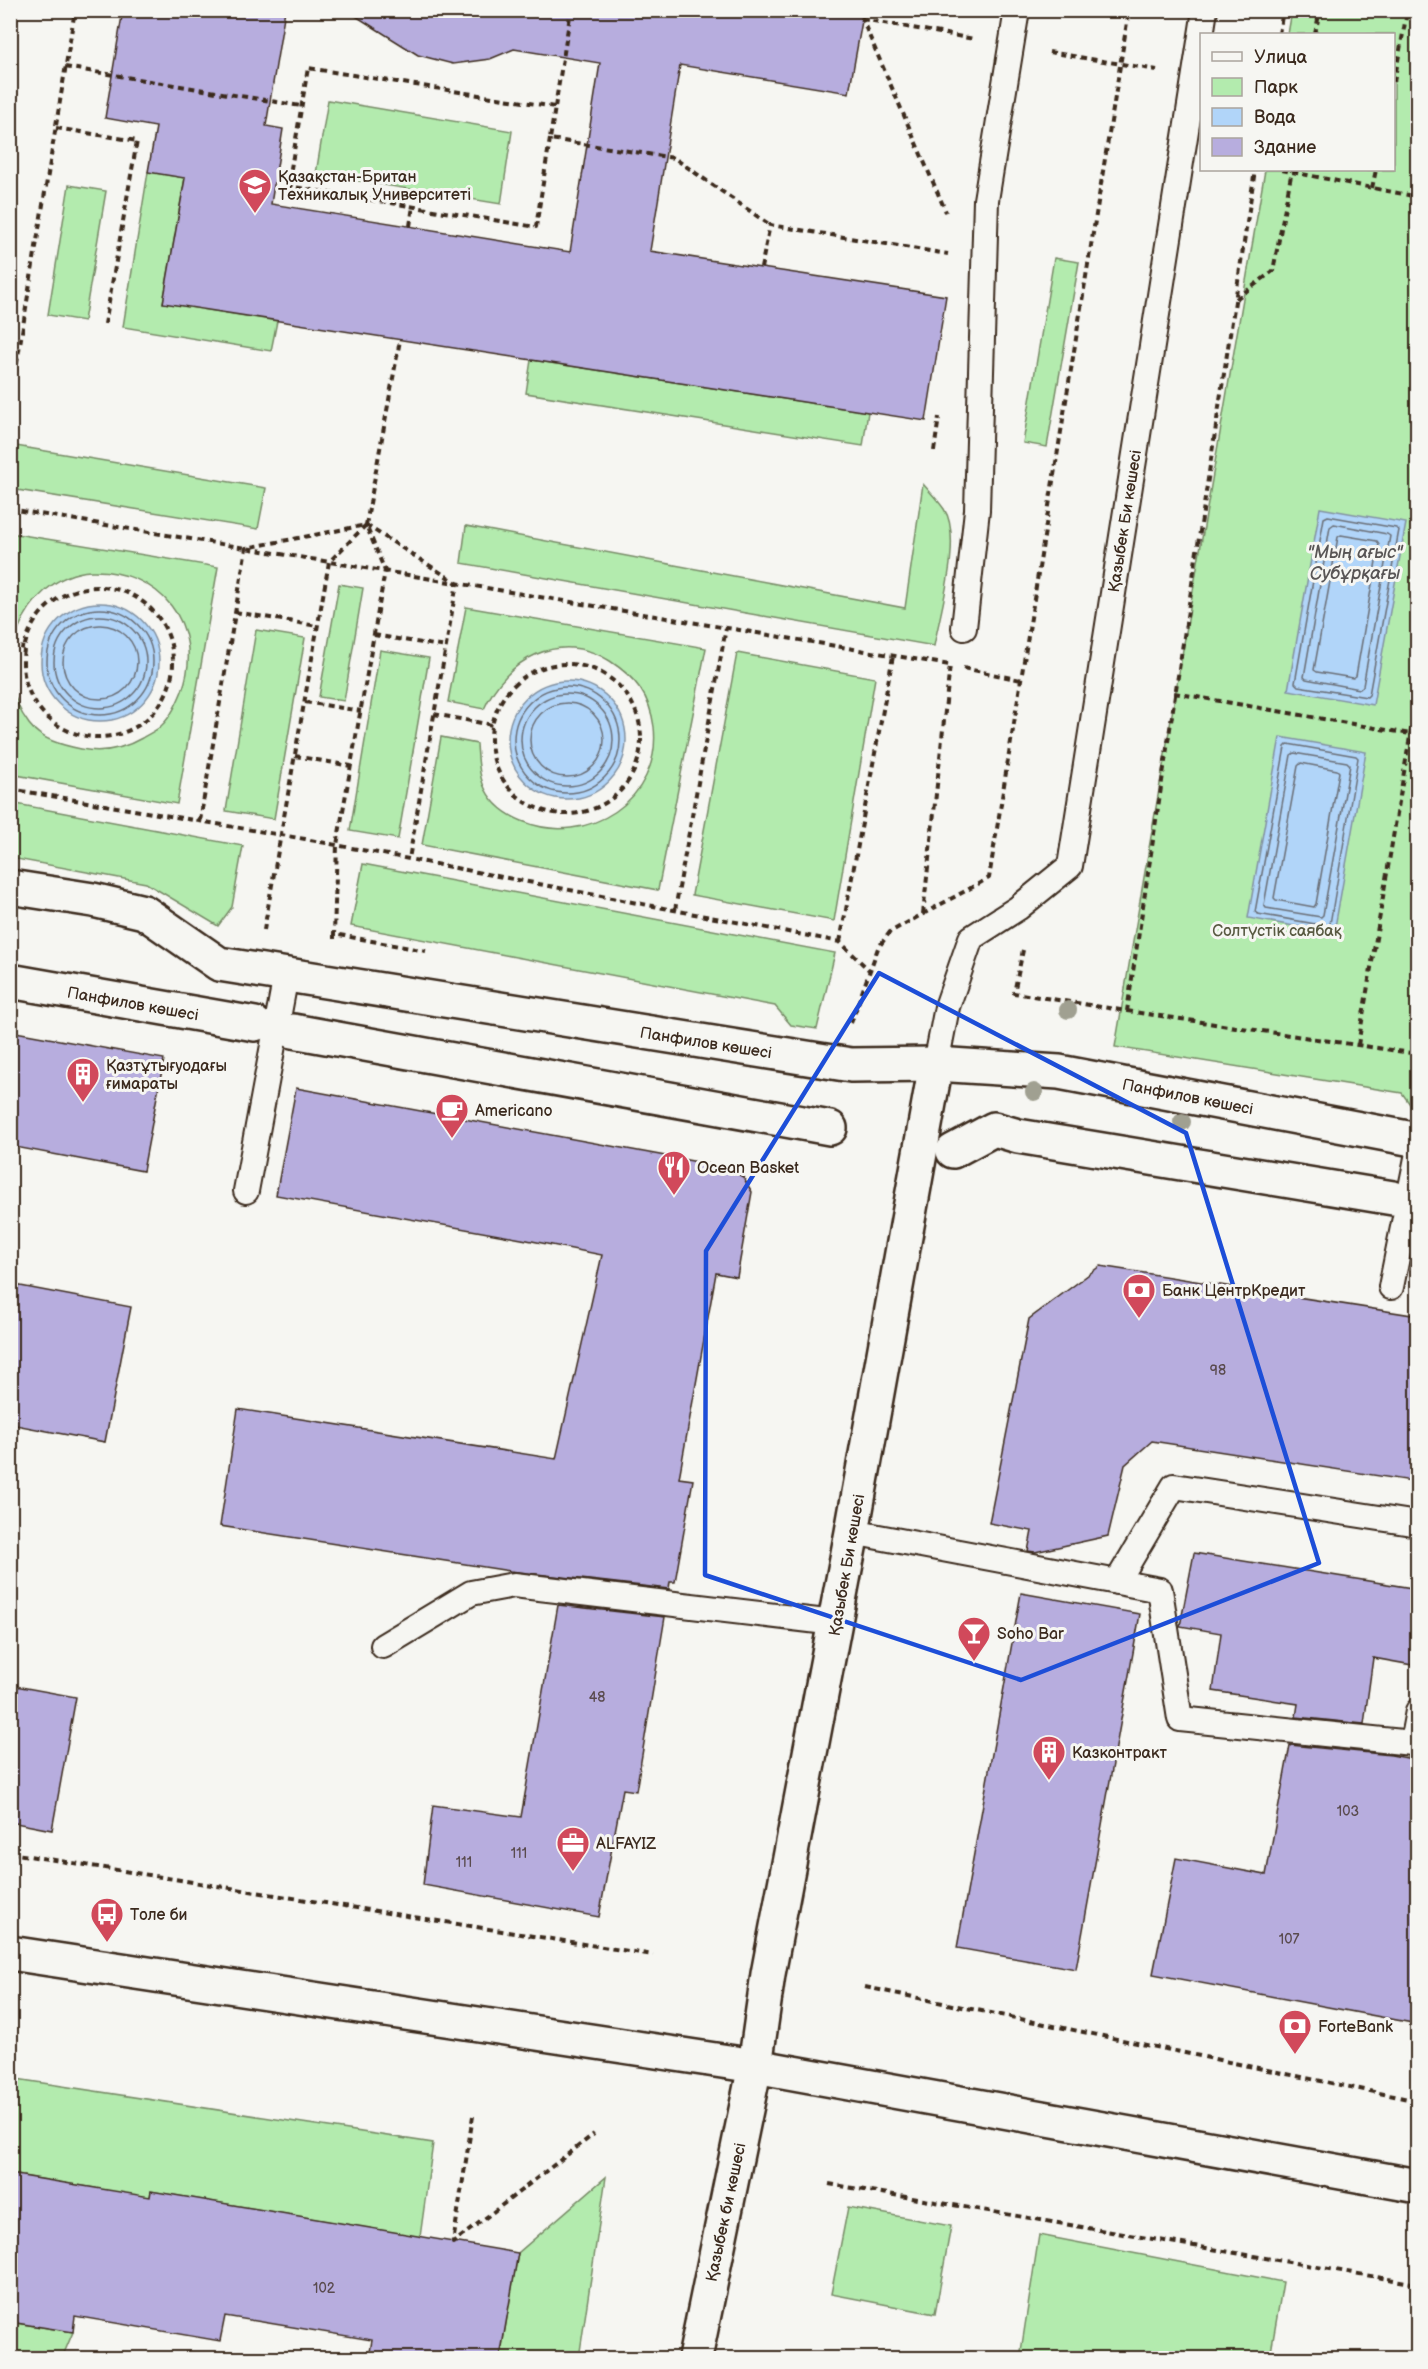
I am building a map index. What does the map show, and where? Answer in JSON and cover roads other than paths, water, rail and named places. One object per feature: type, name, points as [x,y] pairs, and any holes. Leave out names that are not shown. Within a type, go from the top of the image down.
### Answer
[{"type":"street","name":"Панфилов көшесі","points":[[10,887],[93,900],[144,912],[219,964],[851,1065],[936,1064],[1059,1072],[1418,1140]]},
{"type":"street","name":"Панфилов көшесі","points":[[10,981],[255,1024]]},
{"type":"street","points":[[293,1031],[830,1128]]},
{"type":"street","name":"Қазыбек Би көшесі","points":[[755,2066],[768,1974],[852,1532],[936,1064]]},
{"type":"street","points":[[953,1151],[994,1129],[1018,1136],[1393,1198]]},
{"type":"street","points":[[10,1953],[755,2066],[1418,2187]]},
{"type":"street","name":"Қазыбек би көшесі","points":[[695,2358],[755,2066]]},
{"type":"lane","points":[[964,628],[977,510],[986,200],[1017,10]]},
{"type":"lane","name":"Қазыбек Би көшесі","points":[[1201,33],[1205,10]]},
{"type":"lane","name":"Қазыбек Би көшесі","points":[[936,1064],[947,1006],[971,938],[1018,908],[1070,866],[1200,42]]},
{"type":"lane","points":[[246,1191],[286,975]]},
{"type":"lane","points":[[1391,1287],[1418,1153]]},
{"type":"lane","points":[[1118,1582],[1174,1486],[1418,1524]]},
{"type":"lane","points":[[852,1532],[1160,1590],[1180,1719],[1412,1743],[1418,1711]]},
{"type":"lane","points":[[383,1646],[471,1593],[514,1585],[835,1623]]},
{"type":"water","name":"\"Мың ағыс\" Субұрқағы","points":[[1320,508],[1406,523],[1373,705],[1288,690]]},
{"type":"water","points":[[100,603],[123,607],[142,620],[155,639],[159,662],[155,685],[142,704],[123,717],[100,721],[77,717],[58,704],[45,685],[41,662],[45,639],[58,620],[77,607]]},
{"type":"water","points":[[567,681],[590,685],[609,698],[622,717],[626,740],[622,763],[609,782],[590,795],[567,799],[544,795],[525,782],[512,763],[508,740],[512,717],[525,698],[544,685]]},
{"type":"water","points":[[1280,737],[1366,752],[1334,933],[1248,918]]},
{"type":"place","name":"Қазақстан-Британ Техникалық Университеті","points":[[255,214]]},
{"type":"place","name":"Қазтұтығуодағы ғимараты","points":[[83,1103]]},
{"type":"place","name":"Americano","points":[[452,1139]]},
{"type":"place","name":"Ocean Basket","points":[[674,1196]]},
{"type":"place","name":"Банк ЦентрКредит","points":[[1139,1319]]},
{"type":"place","name":"Soho Bar","points":[[974,1662]]},
{"type":"place","name":"Казконтракт","points":[[1049,1781]]},
{"type":"place","name":"ALFAYIZ","points":[[573,1872]]},
{"type":"place","name":"Толе би","points":[[107,1943]]},
{"type":"place","name":"ForteBank","points":[[1295,2055]]},
{"type":"park label","name":"Солтүстік саябақ","points":[[1277,930]]}]
